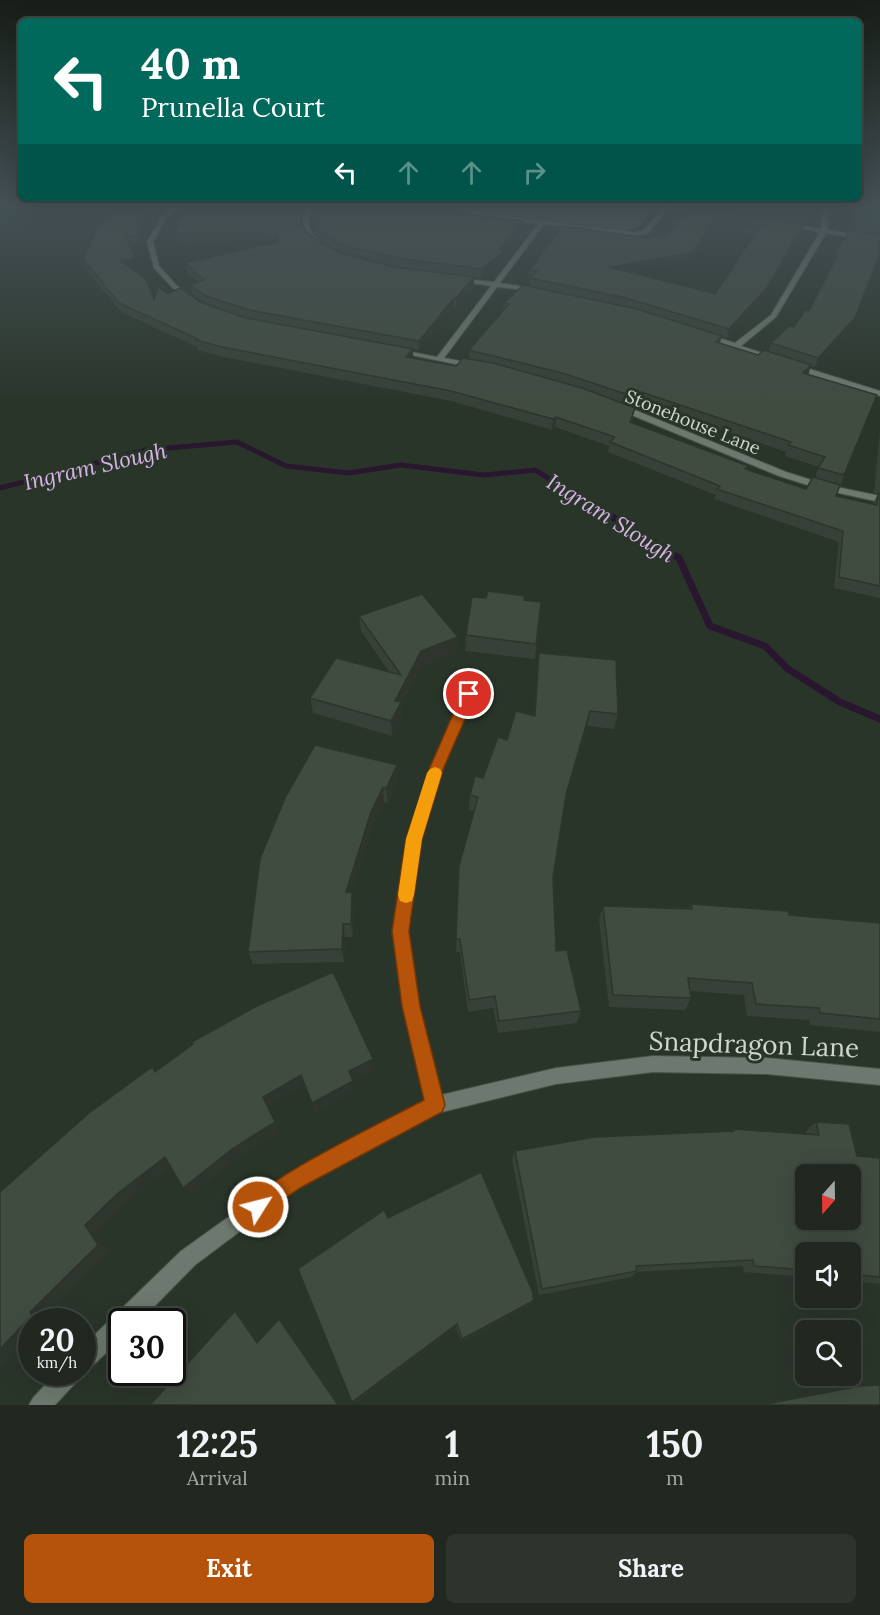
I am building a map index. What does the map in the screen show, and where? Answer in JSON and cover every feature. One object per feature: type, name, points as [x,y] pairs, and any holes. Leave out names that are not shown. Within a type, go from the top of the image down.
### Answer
[{"type":"street","points":[[161,273],[175,287],[195,301]]},
{"type":"street","points":[[439,359],[505,273]]},
{"type":"street","points":[[736,346],[774,316],[800,273]]},
{"type":"street","points":[[450,277],[540,292]]},
{"type":"street","points":[[702,335],[826,379],[880,394]]},
{"type":"street","points":[[384,349],[483,367]]},
{"type":"street","name":"Stonehouse Lane","points":[[606,402],[671,426],[771,470],[837,491],[880,499]]},
{"type":"street","points":[[435,1105],[411,1006],[401,931],[414,839],[437,767],[469,694]]},
{"type":"street","name":"Snapdragon Lane","points":[[138,1308],[188,1258],[293,1181],[435,1105],[556,1076],[653,1064],[767,1066],[880,1077]]},
{"type":"street","name":"Snapdragon Lane","points":[[96,1349],[108,1337]]},
{"type":"street","points":[[40,1405],[58,1386]]},
{"type":"building","points":[[94,273],[137,273],[145,278],[154,299],[158,287],[167,294],[180,288],[200,302],[246,318],[413,349],[406,357],[456,366],[463,358],[493,363],[582,388],[635,408],[630,422],[748,466],[745,469],[806,489],[813,477],[840,485],[836,496],[877,505],[878,493],[880,493],[880,586],[839,577],[843,531],[717,489],[720,486],[610,442],[615,437],[556,417],[553,419],[451,391],[196,340],[198,339],[119,303]]},
{"type":"building","points":[[196,273],[439,273],[474,277],[419,341],[249,310],[206,296],[190,285],[204,280]]},
{"type":"building","points":[[535,273],[631,273],[715,294],[729,273],[776,273],[766,289],[729,329],[622,297],[530,278]]},
{"type":"building","points":[[829,273],[873,273],[855,318],[818,358],[771,343],[789,326],[794,327],[805,310],[809,311]]},
{"type":"building","points":[[523,285],[637,309],[722,336],[716,342],[758,355],[764,350],[811,365],[803,373],[877,395],[844,475],[818,468],[825,457],[788,445],[791,442],[641,392],[638,398],[562,373],[469,350],[509,304],[504,303]]},
{"type":"building","points":[[488,591],[525,596],[524,600],[541,602],[536,644],[466,635],[472,597],[486,598]]},
{"type":"building","points":[[422,594],[458,637],[421,651],[395,701],[401,702],[391,721],[310,698],[336,658],[401,675],[359,616]]},
{"type":"building","points":[[539,653],[616,660],[618,714],[590,711],[566,795],[553,877],[556,951],[567,950],[581,1011],[499,1021],[495,996],[469,1000],[460,939],[456,939],[459,866],[478,797],[470,795],[475,776],[483,778],[498,737],[507,740],[516,711],[535,716]]},
{"type":"building","points":[[315,745],[397,765],[386,789],[383,787],[371,812],[346,892],[352,892],[351,924],[343,924],[342,949],[248,952],[260,859],[285,798]]},
{"type":"building","points":[[691,904],[788,911],[789,915],[880,923],[880,1019],[820,1013],[819,1008],[756,1004],[752,983],[688,978],[691,998],[613,995],[603,906],[692,909]]},
{"type":"building","points":[[333,972],[373,1059],[349,1071],[353,1081],[312,1103],[301,1075],[263,1097],[275,1122],[232,1149],[183,1188],[165,1157],[117,1194],[85,1225],[98,1245],[34,1308],[18,1308],[18,1330],[0,1349],[0,1192],[89,1113],[152,1067],[155,1072],[193,1044],[192,1042],[255,1007]]},
{"type":"building","points":[[816,1122],[849,1124],[857,1156],[880,1158],[880,1277],[861,1275],[861,1242],[795,1242],[795,1269],[754,1266],[753,1260],[636,1266],[637,1271],[542,1289],[515,1151],[595,1137],[734,1131],[733,1129],[819,1135]]},
{"type":"building","points":[[481,1172],[533,1293],[533,1301],[462,1339],[457,1324],[352,1402],[298,1269],[384,1210],[388,1218]]},
{"type":"building","points":[[235,1311],[257,1343],[279,1319],[338,1405],[150,1405],[167,1386],[186,1386],[186,1365]]},
{"type":"building","points":[[880,1385],[880,1405],[761,1405],[860,1386]]},
{"type":"waterway","name":"Ingram Slough","points":[[0,488],[146,450],[237,442],[286,466],[349,473],[401,465],[484,475],[535,470],[603,512]]},
{"type":"waterway","name":"Ingram Slough","points":[[601,510],[679,558],[710,626],[765,646],[788,669],[840,702],[880,719]]},
{"type":"slow traffic","points":[[406,895],[414,839],[435,773]]},
{"type":"route","points":[[258,1207],[293,1181],[435,1105],[411,1006],[401,931],[414,839],[437,767],[469,694]]}]
